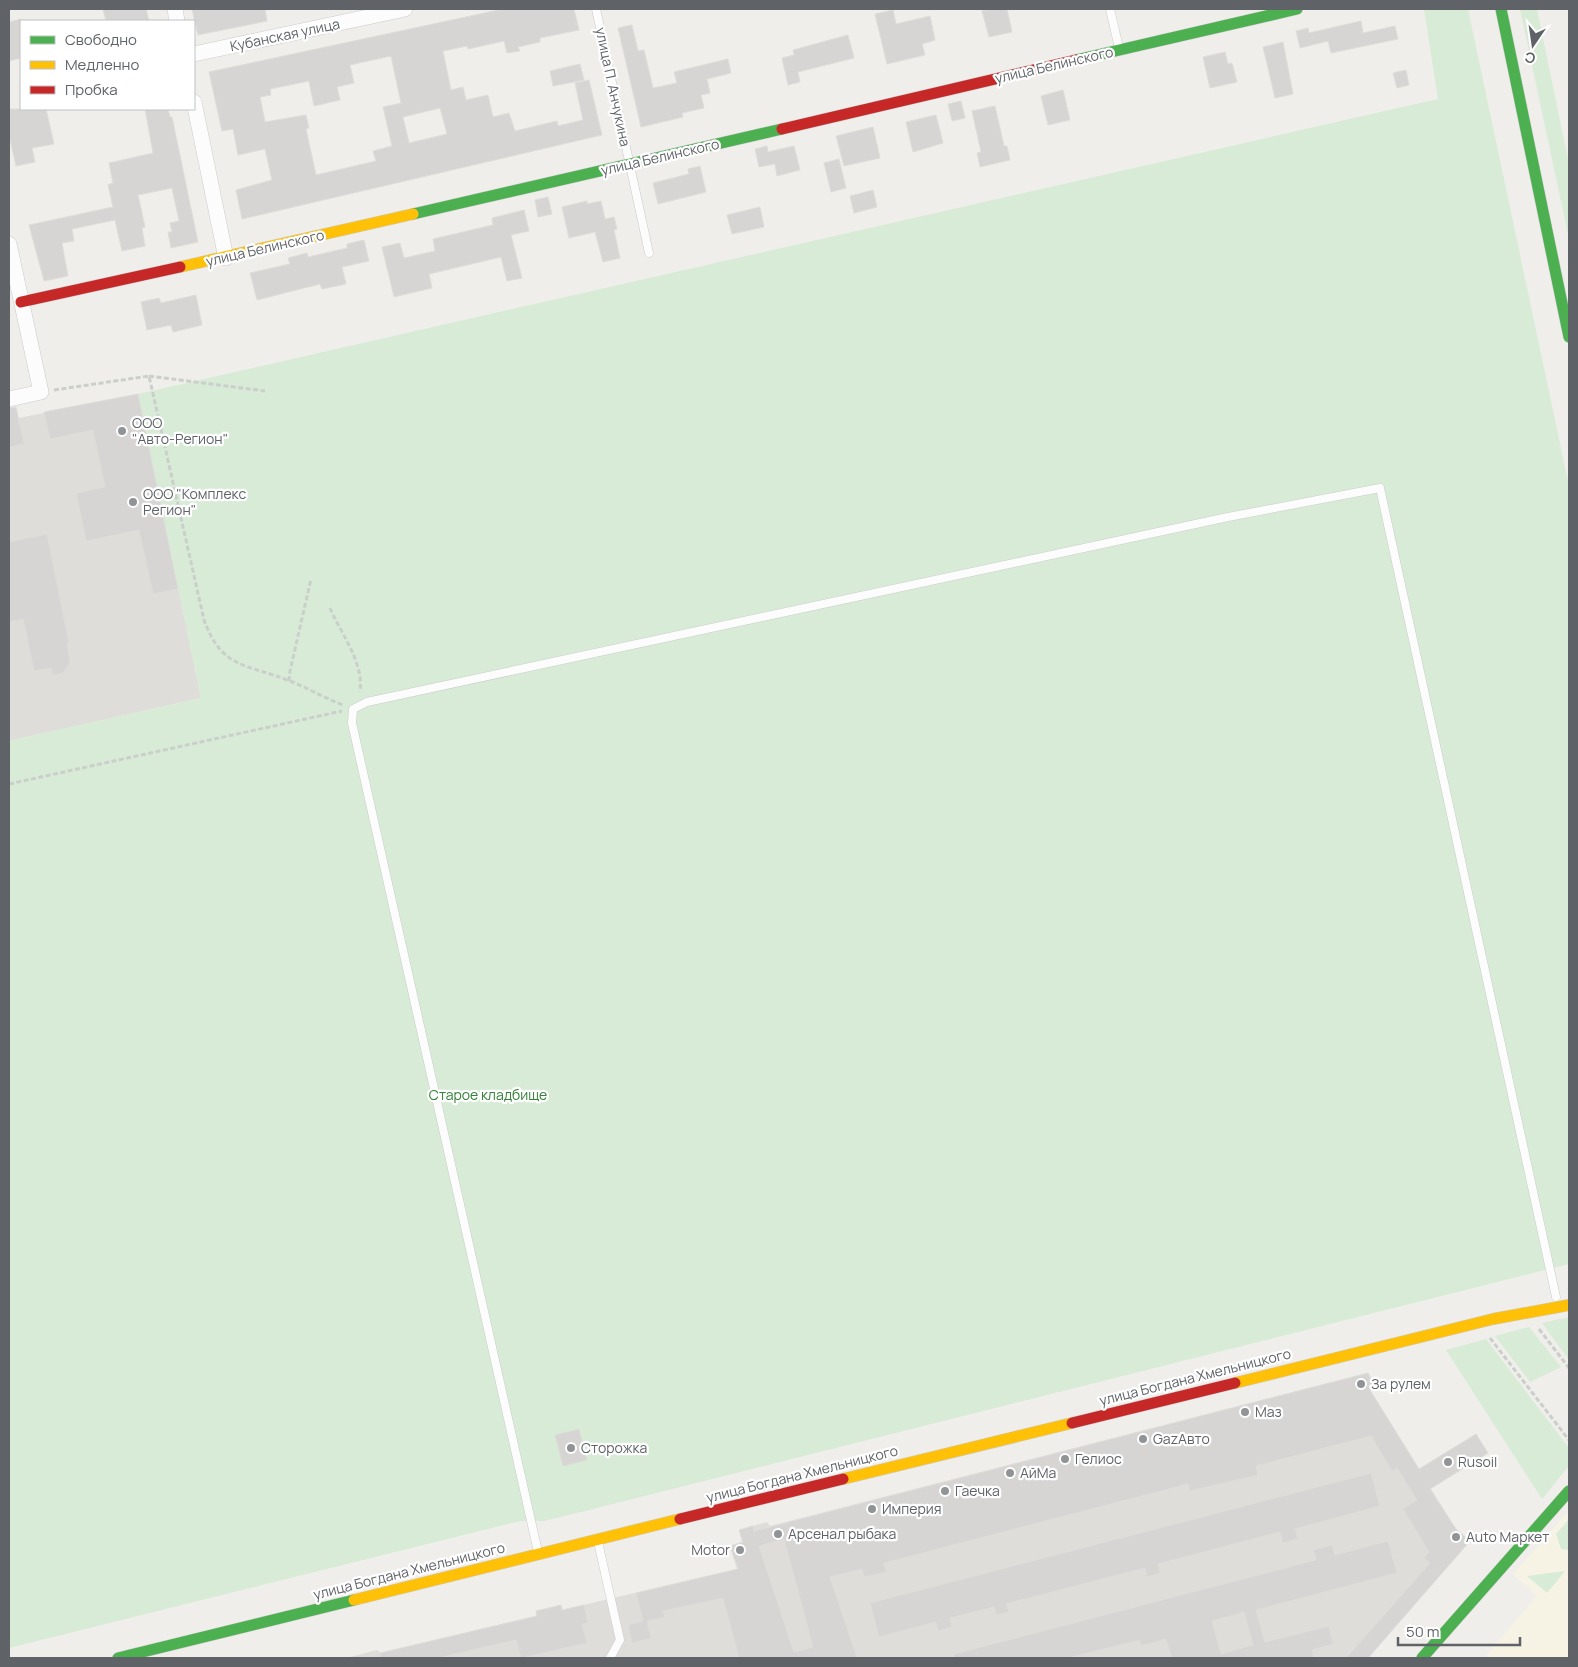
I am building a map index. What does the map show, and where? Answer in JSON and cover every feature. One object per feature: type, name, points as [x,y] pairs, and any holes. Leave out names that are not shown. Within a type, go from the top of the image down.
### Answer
[{"type":"main road","name":"улица Белинского","points":[[21,302],[226,258],[1297,9]]},
{"type":"main road","points":[[1501,9],[1569,337]]},
{"type":"main road","name":"улица Богдана Хмельницкого","points":[[1493,1319],[1569,1291]]},
{"type":"main road","name":"улица Богдана Хмельницкого","points":[[118,1658],[177,1647],[538,1554],[1493,1319],[1569,1305]]},
{"type":"main road","points":[[1422,1658],[1569,1491]]},
{"type":"street","name":"Кубанская улица","points":[[195,54],[405,9]]},
{"type":"street","points":[[195,107],[226,258]]},
{"type":"street","points":[[9,244],[41,392],[9,399]]},
{"type":"lane","name":"улица П. Анчукина","points":[[596,9],[649,253]]},
{"type":"lane","points":[[1110,9],[1119,50]]},
{"type":"lane","points":[[538,1554],[352,723],[353,709],[367,702],[1228,517],[1380,488],[1556,1297]]},
{"type":"lane","points":[[598,1540],[620,1640],[610,1658]]},
{"type":"path","points":[[149,376],[209,633],[215,646],[230,658],[248,668],[290,681],[326,699],[353,709]]},
{"type":"path","points":[[41,392],[149,376],[265,391]]},
{"type":"path","points":[[290,681],[290,671],[311,579]]},
{"type":"path","points":[[330,608],[350,648],[362,682],[360,694],[353,709]]},
{"type":"path","points":[[9,784],[353,709]]},
{"type":"path","points":[[1536,1325],[1569,1368]]},
{"type":"path","points":[[1490,1338],[1569,1440]]},
{"type":"shaded area","points":[[138,394],[201,698],[9,741],[9,420]]},
{"type":"shaded area","points":[[1368,1373],[1375,1387],[1370,1391],[1451,1521],[1449,1524],[1470,1541],[1368,1658],[346,1658],[377,1650],[381,1653],[536,1616],[536,1611],[561,1605],[562,1610],[737,1569],[730,1546],[742,1542],[739,1530],[767,1522],[770,1526]]},
{"type":"shaded area","points":[[1569,1511],[1569,1658],[1484,1658],[1537,1596],[1513,1574]]},
{"type":"green space","name":"Старое кладбище","points":[[1424,9],[1468,9],[1569,486],[1569,1264],[577,1513],[544,1521],[520,1521],[9,1648],[9,741],[201,698],[138,394],[1438,99]]},
{"type":"green space","points":[[1520,9],[1537,9],[1569,164],[1569,239]]},
{"type":"green space","points":[[1569,1317],[1569,1360],[1542,1323]]},
{"type":"green space","points":[[1529,1327],[1561,1367],[1530,1382],[1495,1336]]},
{"type":"green space","points":[[1486,1339],[1569,1448],[1569,1466],[1542,1499],[1446,1350]]},
{"type":"green space","points":[[1569,1519],[1569,1550],[1561,1549],[1556,1534]]},
{"type":"green space","points":[[1565,1571],[1547,1593],[1527,1576]]},
{"type":"building","points":[[103,9],[146,9],[149,20],[106,20]]},
{"type":"building","points":[[192,9],[265,9],[267,21],[198,35]]},
{"type":"building","points":[[503,9],[574,9],[579,30],[540,38],[540,42],[518,47],[520,51],[507,53],[504,41],[468,49],[467,46],[443,51],[451,90],[463,87],[466,100],[488,95],[493,117],[509,113],[515,131],[557,121],[558,126],[583,120],[575,83],[589,80],[602,135],[242,219],[236,190],[272,180],[265,149],[238,155],[233,129],[222,131],[209,72]],"holes":[[[391,56],[401,103],[383,107],[392,146],[373,151],[376,161],[316,175],[306,129],[309,128],[306,115],[265,122],[260,97],[271,95],[270,89],[309,81],[314,106],[340,100],[337,87],[354,83],[350,65]],[[440,108],[447,134],[409,143],[403,117]]]},
{"type":"building","points":[[1007,9],[1012,32],[989,37],[982,11]]},
{"type":"building","points":[[893,10],[896,24],[930,16],[935,40],[922,44],[925,55],[887,64],[875,14]]},
{"type":"building","points":[[21,19],[20,58],[9,61],[9,22]]},
{"type":"building","points":[[1361,21],[1363,33],[1395,26],[1398,39],[1331,53],[1328,41],[1300,48],[1296,31],[1308,28],[1309,33]]},
{"type":"building","points":[[632,25],[638,51],[644,50],[653,88],[677,83],[674,72],[728,59],[731,73],[707,79],[710,93],[701,95],[704,108],[682,113],[683,117],[641,127],[618,28]]},
{"type":"building","points":[[848,35],[854,58],[798,72],[800,82],[788,85],[782,58],[794,55],[793,50]]},
{"type":"building","points":[[1283,42],[1293,94],[1275,98],[1263,47]]},
{"type":"building","points":[[1225,52],[1228,64],[1232,63],[1237,82],[1210,88],[1203,57]]},
{"type":"building","points":[[580,64],[584,80],[553,86],[550,71]]},
{"type":"building","points":[[1406,70],[1409,85],[1397,88],[1393,73]]},
{"type":"building","points":[[1063,90],[1070,120],[1048,125],[1041,96]]},
{"type":"building","points":[[961,101],[965,118],[952,121],[948,104]]},
{"type":"building","points":[[995,106],[1004,146],[1007,146],[1010,160],[980,167],[977,153],[981,152],[972,111]]},
{"type":"building","points":[[9,109],[46,110],[54,144],[32,148],[35,162],[16,166],[9,135]]},
{"type":"building","points":[[145,110],[168,110],[170,117],[172,117],[198,242],[171,248],[168,232],[172,232],[170,223],[179,221],[172,188],[138,195],[145,227],[142,228],[145,246],[122,251],[115,220],[72,229],[74,241],[62,243],[68,276],[44,281],[29,225],[113,207],[108,185],[113,183],[109,163],[153,153]]},
{"type":"building","points":[[936,115],[943,143],[913,152],[906,122]]},
{"type":"building","points":[[873,127],[880,158],[844,166],[836,136]]},
{"type":"building","points":[[767,146],[768,152],[794,146],[800,170],[777,176],[775,164],[759,167],[755,149]]},
{"type":"building","points":[[839,159],[846,188],[831,192],[824,163]]},
{"type":"building","points":[[700,166],[706,192],[658,204],[653,183],[689,174],[688,169]]},
{"type":"building","points":[[873,190],[877,207],[854,213],[850,196]]},
{"type":"building","points":[[548,197],[552,214],[538,217],[535,200]]},
{"type":"building","points":[[587,201],[587,204],[601,201],[605,219],[614,217],[617,229],[614,230],[620,258],[603,262],[595,232],[569,238],[562,207]]},
{"type":"building","points":[[760,207],[764,227],[732,234],[727,215]]},
{"type":"building","points":[[524,210],[529,231],[511,235],[522,278],[507,281],[501,257],[429,274],[432,288],[394,297],[382,247],[400,243],[404,258],[435,251],[433,239],[493,225],[492,218]]},
{"type":"building","points":[[364,240],[369,261],[342,267],[346,284],[322,289],[320,284],[257,300],[250,273],[290,264],[288,258],[307,253],[308,257],[347,248],[347,244]]},
{"type":"building","points":[[196,295],[202,325],[173,332],[171,325],[147,330],[141,302],[159,298],[161,303]]},
{"type":"building","points":[[138,394],[178,589],[153,594],[139,530],[86,541],[76,493],[105,487],[93,430],[50,439],[44,412]]},
{"type":"building","points":[[16,407],[24,444],[9,447],[9,408]]},
{"type":"building","points":[[47,534],[69,643],[67,644],[70,663],[63,673],[53,675],[51,668],[34,671],[23,619],[9,622],[9,542]]},
{"type":"building","points":[[1368,1373],[1375,1387],[1370,1390],[1419,1469],[1476,1434],[1488,1453],[1430,1489],[1456,1529],[1470,1541],[1368,1658],[1346,1658],[1430,1563],[1424,1558],[1429,1552],[1403,1509],[1417,1500],[1397,1468],[1392,1471],[1371,1436],[1256,1466],[1258,1475],[1190,1491],[1188,1484],[884,1563],[886,1572],[864,1577],[862,1569],[830,1577],[857,1658],[739,1658],[723,1598],[663,1611],[665,1617],[647,1621],[651,1638],[632,1643],[628,1625],[643,1621],[636,1593],[738,1569],[730,1546],[743,1542],[739,1530],[753,1526],[754,1531]],"holes":[[[784,1539],[813,1647],[794,1652],[759,1546]]]},
{"type":"building","name":"Сторожка","points":[[579,1429],[587,1460],[563,1466],[555,1435]]},
{"type":"building","points":[[1371,1473],[1380,1506],[1295,1529],[1298,1539],[1283,1543],[1280,1532],[1158,1564],[1160,1573],[1147,1577],[1145,1568],[1006,1604],[1009,1612],[996,1615],[994,1607],[950,1618],[952,1627],[938,1631],[936,1622],[879,1637],[870,1603]]},
{"type":"building","points":[[1388,1541],[1397,1573],[1256,1610],[1265,1642],[1329,1626],[1333,1644],[1312,1650],[1314,1658],[1172,1658],[1166,1639],[1141,1646],[1139,1640],[1068,1658],[954,1658],[954,1654],[1316,1560],[1313,1550],[1332,1545],[1335,1555]],"holes":[[[1244,1612],[1253,1645],[1221,1654],[1212,1621]]]},
{"type":"building","points":[[561,1605],[562,1610],[584,1605],[588,1623],[582,1624],[587,1643],[521,1658],[516,1640],[438,1658],[381,1658],[380,1653],[537,1616],[536,1611]]},
{"type":"traffic: fast","points":[[1076,60],[1297,9]]},
{"type":"traffic: fast","points":[[1501,9],[1569,337]]},
{"type":"traffic: fast","points":[[413,214],[782,129]]},
{"type":"traffic: fast","points":[[1422,1658],[1569,1491]]},
{"type":"traffic: fast","points":[[118,1658],[354,1600]]},
{"type":"traffic: slow","points":[[180,267],[413,214]]},
{"type":"traffic: slow","points":[[1235,1383],[1493,1319],[1569,1305]]},
{"type":"traffic: slow","points":[[843,1479],[1072,1423]]},
{"type":"traffic: slow","points":[[354,1600],[680,1519]]},
{"type":"traffic: jam","points":[[782,129],[1076,60]]},
{"type":"traffic: jam","points":[[21,302],[180,267]]},
{"type":"traffic: jam","points":[[1072,1423],[1235,1383]]},
{"type":"traffic: jam","points":[[680,1519],[843,1479]]},
{"type":"place","name":"ООО \"Авто-Регион\"","points":[[122,431]]},
{"type":"place","name":"ООО \"Комплекс Регион\"","points":[[133,502]]},
{"type":"place","name":"За рулем","points":[[1361,1384]]},
{"type":"place","name":"Маз","points":[[1245,1412]]},
{"type":"place","name":"GazАвто","points":[[1143,1439]]},
{"type":"place","name":"Сторожка","points":[[571,1448]]},
{"type":"place","name":"Гелиос","points":[[1065,1459]]},
{"type":"place","name":"Rusoil","points":[[1448,1462]]},
{"type":"place","name":"АйМа","points":[[1010,1473]]},
{"type":"place","name":"Гаечка","points":[[945,1491]]},
{"type":"place","name":"Империя","points":[[872,1509]]},
{"type":"place","name":"Арсенал рыбака","points":[[778,1534]]},
{"type":"place","name":"Auto Маркет","points":[[1456,1537]]},
{"type":"place","name":"Motor","points":[[740,1550]]}]
